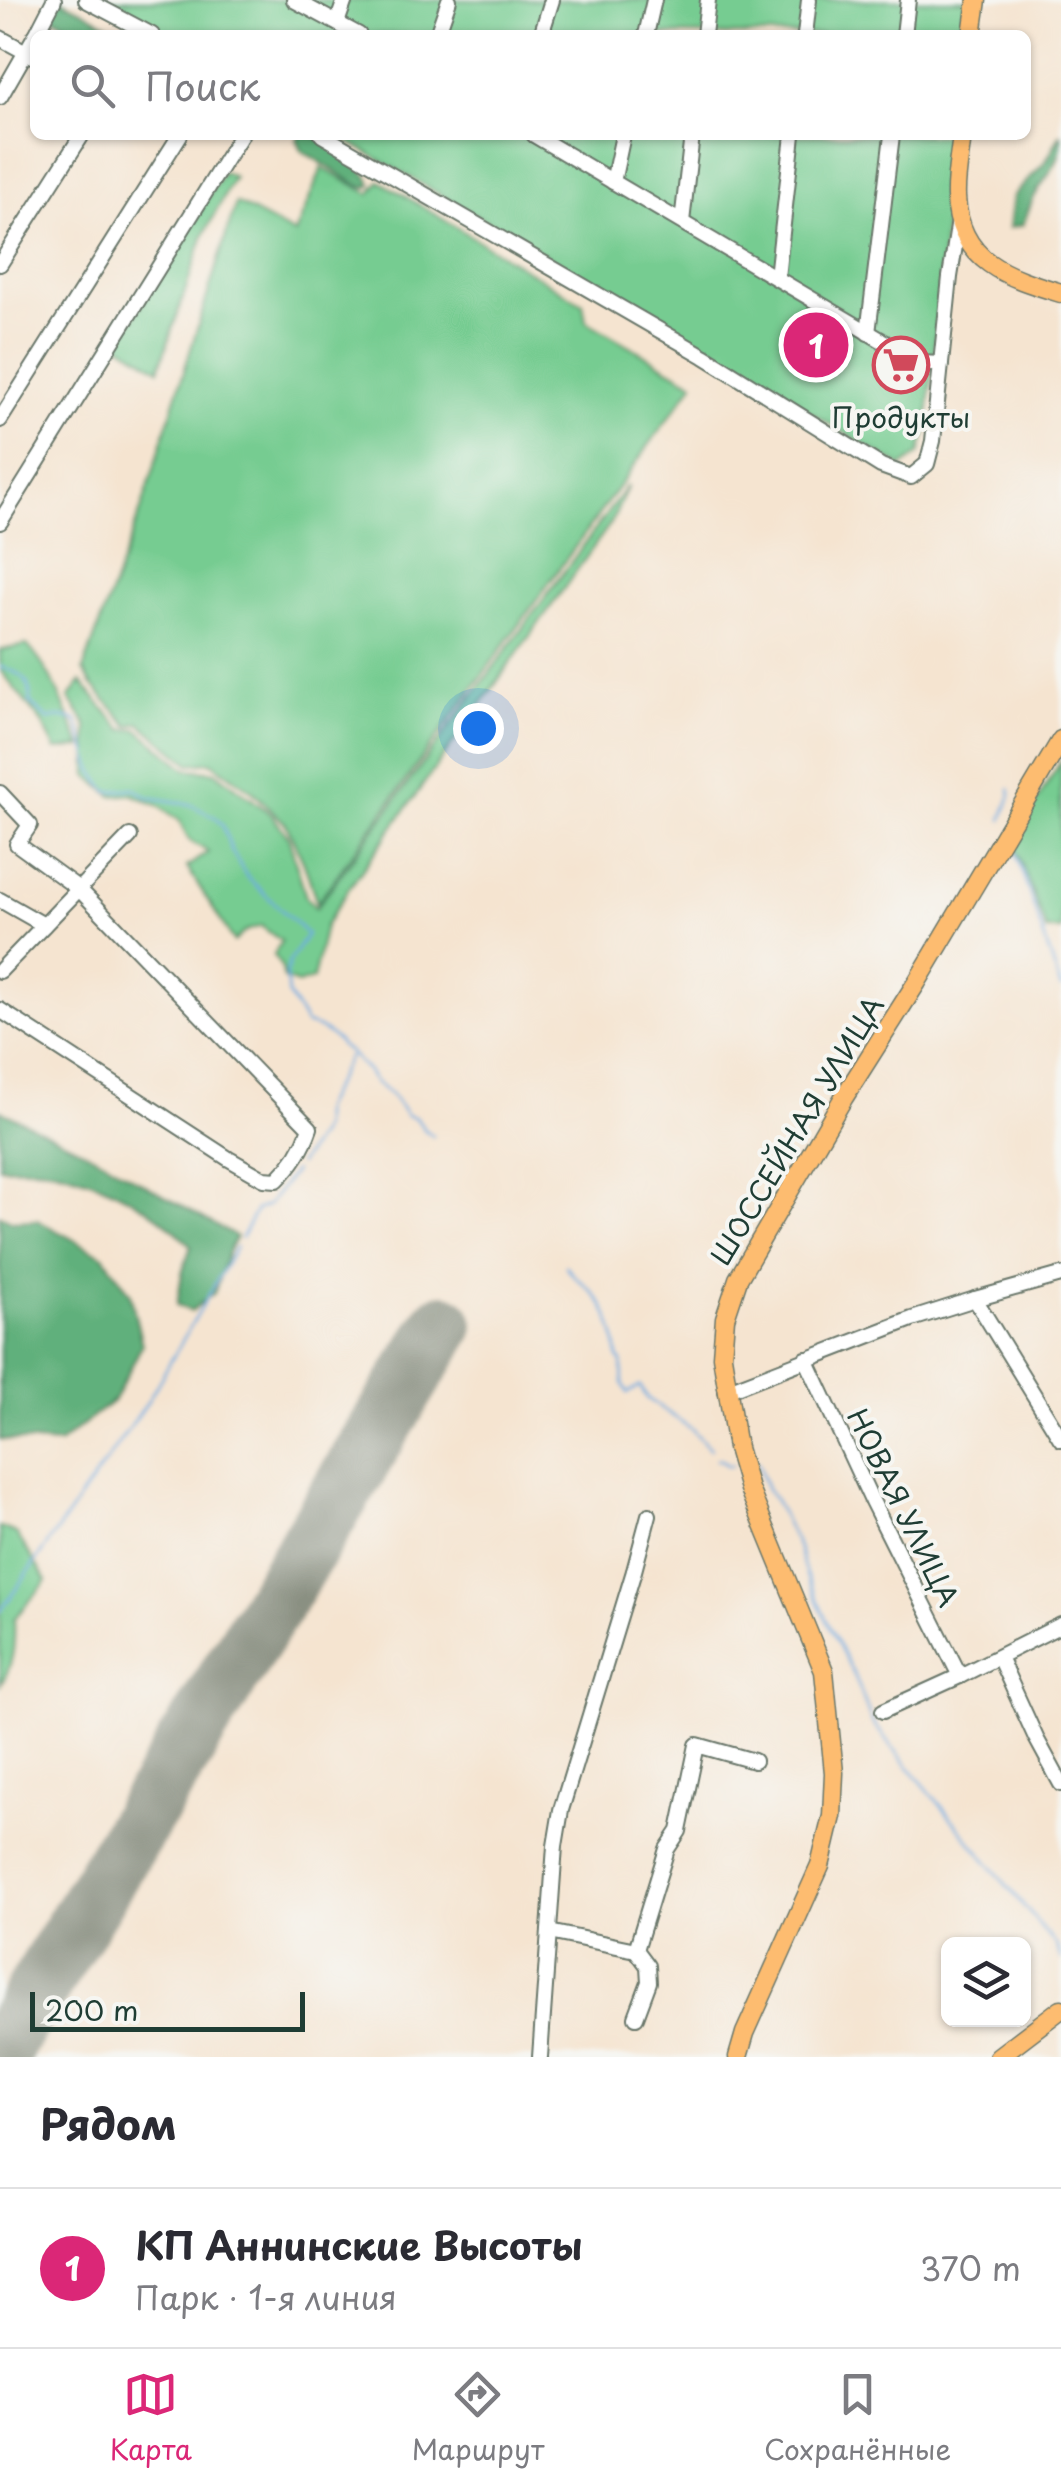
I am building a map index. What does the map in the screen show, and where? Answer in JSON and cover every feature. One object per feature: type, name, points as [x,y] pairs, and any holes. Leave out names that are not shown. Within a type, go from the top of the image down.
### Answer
[{"type":"main road","points":[[973,30],[977,0]]},
{"type":"main road","points":[[961,140],[956,194],[958,220],[968,243],[998,271],[1061,292]]},
{"type":"main road","name":"ШОССЕЙНАЯ УЛИЦА","points":[[738,2057],[744,2034],[820,1866],[832,1816],[834,1774],[824,1671],[749,1490],[737,1448],[722,1356],[725,1318],[738,1279],[1061,740]]},
{"type":"main road","points":[[998,2057],[1061,2009]]},
{"type":"street","points":[[38,30],[54,0]]},
{"type":"street","points":[[86,0],[143,30]]},
{"type":"street","points":[[294,0],[349,30]]},
{"type":"street","points":[[337,24],[345,0]]},
{"type":"street","points":[[439,30],[449,0]]},
{"type":"street","points":[[543,30],[552,0]]},
{"type":"street","points":[[647,30],[654,0]]},
{"type":"street","points":[[705,30],[708,0]]},
{"type":"street","points":[[806,30],[809,0]]},
{"type":"street","points":[[905,30],[908,0]]},
{"type":"street","points":[[0,38],[30,54]]},
{"type":"street","points":[[0,97],[30,56]]},
{"type":"street","points":[[1,262],[79,140]]},
{"type":"street","points":[[0,420],[177,140]]},
{"type":"street","points":[[0,522],[239,140]]},
{"type":"street","points":[[331,140],[704,356],[894,472],[911,477],[926,464],[933,440],[958,220]]},
{"type":"street","points":[[542,140],[920,363],[941,364]]},
{"type":"street","points":[[612,182],[622,140]]},
{"type":"street","points":[[682,222],[691,140]]},
{"type":"street","points":[[776,276],[792,140]]},
{"type":"street","points":[[868,333],[891,140]]},
{"type":"street","points":[[0,793],[30,825],[17,844],[79,889],[310,1128],[304,1146],[277,1180],[264,1178],[229,1160],[0,1010]]},
{"type":"street","points":[[0,971],[130,836]]},
{"type":"street","points":[[0,900],[44,924]]},
{"type":"street","points":[[726,1391],[974,1298],[1061,1275]]},
{"type":"street","points":[[974,1298],[1061,1439]]},
{"type":"street","name":"НОВАЯ УЛИЦА","points":[[806,1359],[960,1676]]},
{"type":"street","points":[[540,2057],[555,1846],[563,1800],[648,1515]]},
{"type":"street","points":[[883,1711],[1061,1625]]},
{"type":"street","points":[[998,1657],[1061,1784]]},
{"type":"street","points":[[636,1950],[667,1849],[679,1831],[696,1744],[754,1761]]},
{"type":"street","points":[[550,1932],[636,1950],[648,1966],[649,1982],[636,2017]]},
{"type":"green space","points":[[61,0],[116,30],[80,30],[50,16]]},
{"type":"green space","points":[[105,0],[966,0],[962,30],[156,30]]},
{"type":"green space","points":[[1061,133],[1057,160],[1023,225],[1009,228],[1013,196],[1046,161]]},
{"type":"green space","points":[[297,140],[320,140],[363,171],[372,184],[367,188],[359,186],[302,151]]},
{"type":"green space","points":[[346,140],[953,140],[927,431],[919,454],[902,467]]},
{"type":"green space","points":[[322,168],[370,194],[380,181],[583,304],[586,321],[694,383],[317,903],[286,824],[251,790],[211,762],[190,764],[140,723],[129,726],[83,670],[141,510],[236,203],[295,234]]},
{"type":"green space","points":[[223,172],[234,177],[204,235],[159,369],[118,343]]},
{"type":"green space","points":[[628,485],[613,520],[347,891],[325,926],[313,979],[298,984],[284,979],[274,955],[281,941],[261,926],[245,931],[234,942],[187,867],[208,852],[189,840],[179,820],[132,794],[112,796],[88,776],[87,725],[69,698],[81,682],[123,730],[138,729],[186,769],[216,772],[271,814],[288,836],[306,897],[316,908]]},
{"type":"green space","points":[[27,645],[52,681],[82,747],[56,750],[42,723],[0,670],[0,650]]},
{"type":"green space","points":[[1061,761],[1061,930],[1046,930],[1013,840]]},
{"type":"green space","points":[[0,1110],[97,1157],[236,1237],[214,1293],[191,1311],[177,1305],[191,1246],[129,1198],[93,1181],[55,1170],[0,1167]]},
{"type":"green space","points":[[0,1215],[13,1221],[37,1220],[104,1256],[130,1293],[142,1345],[115,1399],[59,1444],[0,1439]]},
{"type":"green space","points":[[0,1527],[16,1533],[47,1581],[14,1619],[13,1654],[0,1685]]},
{"type":"waterway","points":[[0,667],[24,678],[30,703],[48,719],[76,720],[91,766],[109,792],[134,788],[148,797],[189,804],[215,817],[247,877],[307,934],[289,962],[286,976],[288,994],[306,1024],[337,1040],[406,1115],[416,1118],[433,1136]]},
{"type":"waterway","points":[[1002,820],[1010,789]]},
{"type":"waterway","points":[[1012,842],[1061,988]]},
{"type":"waterway","points":[[299,1164],[318,1136],[322,1109],[349,1056]]},
{"type":"waterway","points":[[241,1238],[256,1210],[268,1205],[294,1171]]},
{"type":"waterway","points":[[0,1612],[146,1404],[236,1247]]},
{"type":"waterway","points":[[566,1266],[592,1291],[609,1317],[628,1393],[640,1386],[648,1399],[692,1429],[710,1449]]},
{"type":"waterway","points":[[716,1460],[732,1465]]},
{"type":"waterway","points":[[753,1462],[757,1462],[799,1550],[806,1575],[856,1679],[872,1722],[1056,1945],[1061,1958]]},
{"type":"runway","points":[[0,2051],[443,1325]]},
{"type":"place","name":"КП Аннинские Высоты","points":[[816,345]]},
{"type":"place","name":"Продукты","points":[[901,365]]}]
